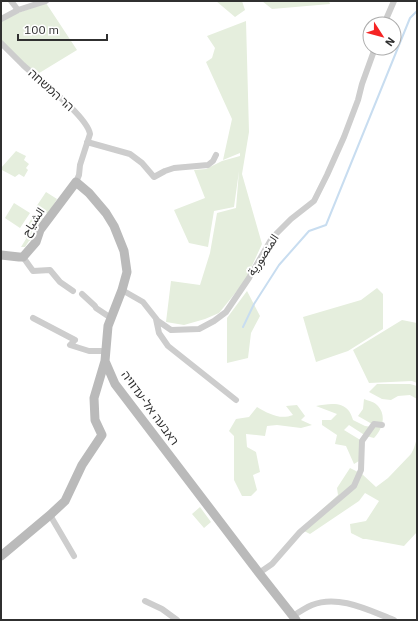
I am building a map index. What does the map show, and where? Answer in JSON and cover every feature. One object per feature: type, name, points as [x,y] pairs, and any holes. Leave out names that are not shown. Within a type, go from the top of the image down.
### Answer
[{"type":"street","points":[[11,1],[18,10]]},
{"type":"street","points":[[1,19],[18,10],[46,1]]},
{"type":"street","points":[[387,16],[394,1]]},
{"type":"street","name":"הר המשחה","points":[[1,43],[81,118],[89,129],[90,134],[87,142]]},
{"type":"street","name":"المنصورية","points":[[122,290],[143,302],[156,319],[171,330],[199,329],[214,321],[226,312],[249,278],[272,238],[291,218],[314,201],[344,137],[372,56]]},
{"type":"street","points":[[76,182],[87,142],[130,154],[142,163],[154,177],[174,168],[208,165],[216,155]]},
{"type":"street","name":"الشياح","points":[[23,257],[36,242],[40,230],[76,182]]},
{"type":"street","name":"ראבעה אל-עדוויה","points":[[76,182],[89,193],[106,214],[114,226],[124,251],[127,272],[122,290],[108,326],[106,356],[115,384],[295,618]]},
{"type":"street","points":[[1,256],[23,257],[33,271],[50,270],[60,282],[73,291]]},
{"type":"street","points":[[82,294],[96,308],[111,318]]},
{"type":"street","points":[[1,556],[65,501],[82,465],[102,435],[94,420],[94,398],[106,356],[69,345],[75,340],[33,318]]},
{"type":"street","points":[[156,319],[159,333],[168,346],[236,400]]},
{"type":"street","points":[[259,573],[272,564],[300,532],[354,486],[361,470],[362,441],[374,424],[382,425]]},
{"type":"street","points":[[50,515],[74,556]]},
{"type":"street","points":[[145,601],[162,609],[177,620]]},
{"type":"street","points":[[295,618],[312,605],[317,603],[333,602],[352,604],[394,620]]},
{"type":"green space","points":[[216,1],[242,1],[245,10],[235,17]]},
{"type":"green space","points":[[262,1],[329,1],[330,4],[272,9]]},
{"type":"green space","points":[[46,3],[77,50],[36,75],[1,41],[1,19]]},
{"type":"green space","points":[[246,21],[249,132],[242,174],[262,244],[245,281],[219,313],[184,325],[166,322],[171,281],[200,285],[210,253],[217,213],[236,208],[239,171],[234,207],[214,211],[208,247],[189,243],[174,210],[205,198],[194,170],[206,169],[222,161],[240,156],[240,153],[223,160],[232,119],[206,62],[212,58],[215,48],[207,36]]},
{"type":"green space","points":[[16,151],[26,156],[24,160],[29,164],[26,168],[28,170],[24,177],[19,174],[15,177],[1,168]]},
{"type":"green space","points":[[46,192],[57,199],[48,214],[36,207]]},
{"type":"green space","points":[[14,203],[30,213],[20,228],[5,218]]},
{"type":"green space","points":[[34,214],[43,218],[34,230],[31,240],[25,247],[21,247],[26,239],[24,232]]},
{"type":"green space","points":[[377,288],[383,294],[383,329],[348,351],[316,362],[303,317],[361,300]]},
{"type":"green space","points":[[247,291],[260,316],[251,333],[248,358],[227,363],[227,318]]},
{"type":"green space","points":[[402,320],[417,323],[417,383],[412,381],[369,383],[353,350]]},
{"type":"green space","points":[[377,384],[410,384],[417,386],[417,399],[410,395],[398,396],[391,400],[382,399],[369,392]]},
{"type":"green space","points":[[364,399],[378,406],[381,410],[383,418],[381,427],[374,438],[366,436],[349,425],[344,430],[362,441],[359,461],[354,464],[346,446],[335,444],[337,435],[322,425],[322,420],[331,420],[337,414],[316,406],[338,404],[349,411],[353,420],[365,426],[372,427],[372,424],[358,416],[363,409]]},
{"type":"green space","points":[[297,405],[305,416],[301,420],[312,425],[301,428],[277,425],[267,426],[265,436],[246,434],[247,447],[256,452],[260,472],[253,475],[257,490],[251,496],[242,496],[234,480],[234,436],[229,431],[236,419],[249,417],[257,407],[279,417],[293,415],[286,406]]},
{"type":"green space","points":[[417,438],[417,532],[404,546],[363,539],[351,533],[350,524],[366,521],[379,501],[365,493],[359,501],[310,534],[300,529],[338,495],[337,488],[350,468],[362,474],[376,487],[388,478],[411,454]]},
{"type":"green space","points":[[200,507],[211,522],[204,528],[192,514]]},
{"type":"waterway","points":[[243,327],[254,304],[279,265],[309,231],[326,225],[410,18],[417,11]]}]
